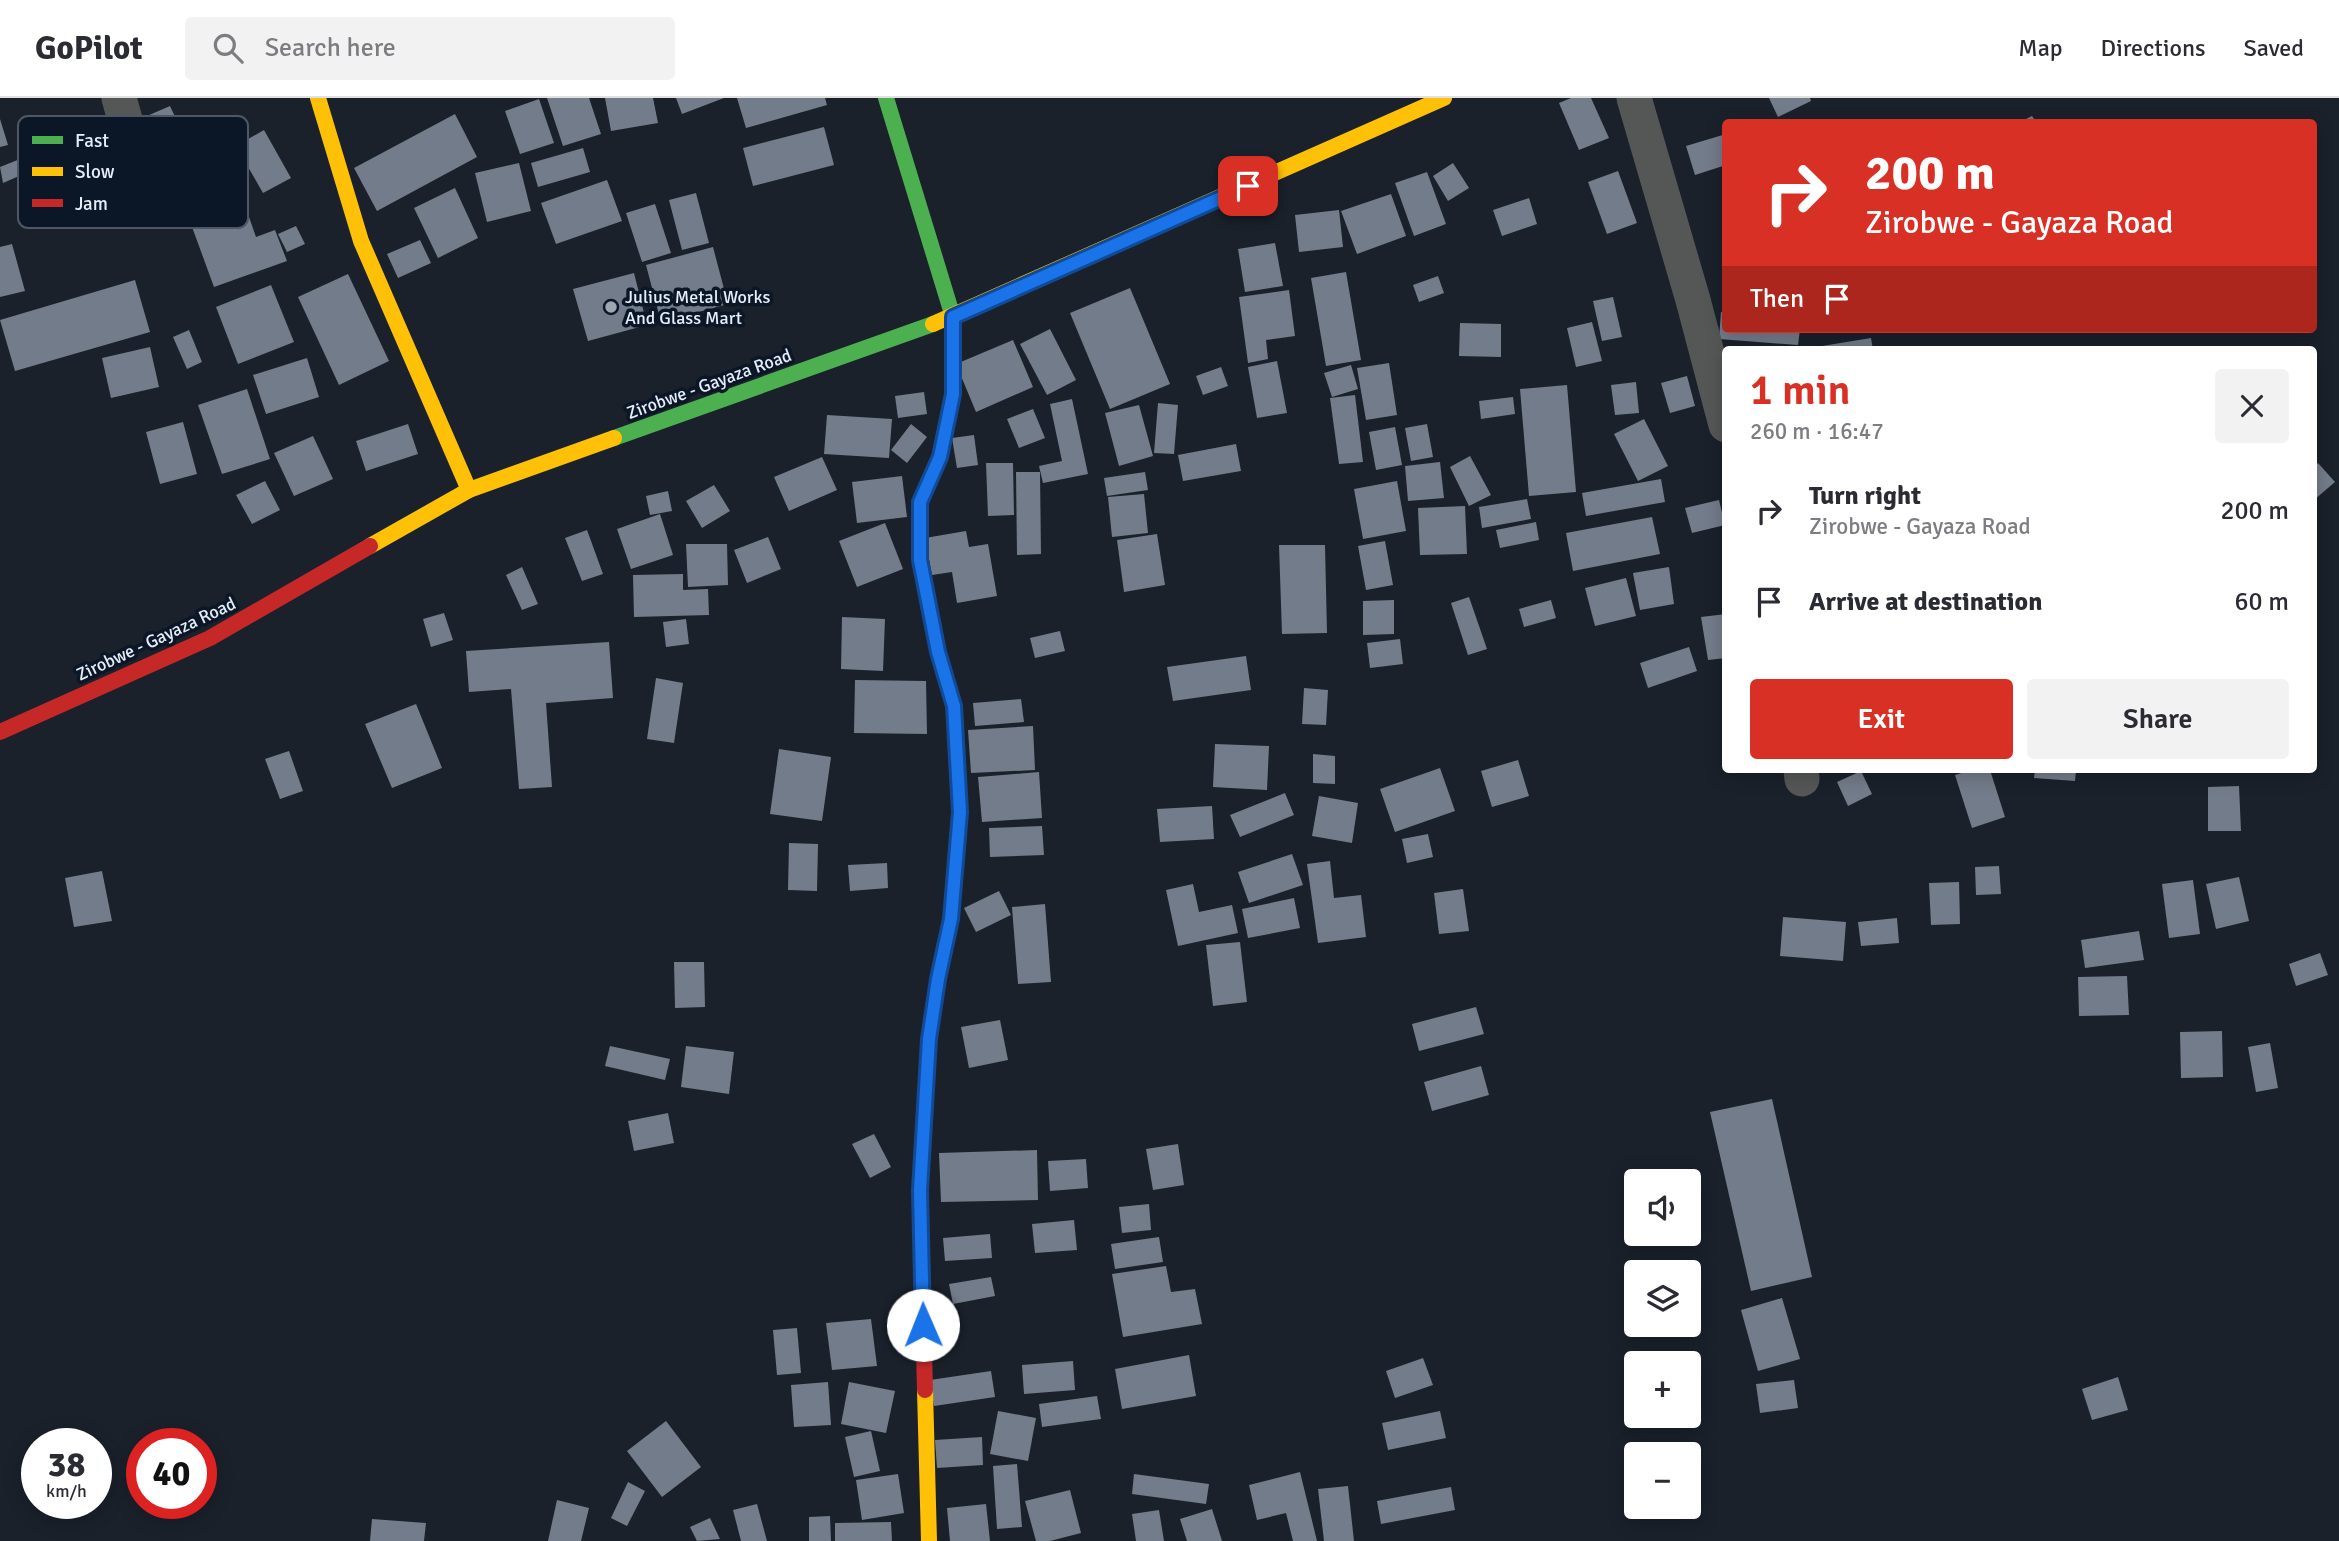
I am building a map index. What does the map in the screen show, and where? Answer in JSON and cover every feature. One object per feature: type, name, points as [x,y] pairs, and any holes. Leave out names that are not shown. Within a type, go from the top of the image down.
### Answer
[{"type":"street","points":[[119,98],[124,116]]},
{"type":"street","points":[[318,98],[361,241],[469,490]]},
{"type":"street","points":[[886,98],[953,317],[953,394],[940,457],[920,502],[920,560],[938,652],[954,706],[960,812],[951,919],[929,1039],[920,1190],[929,1541]]},
{"type":"street","name":"Zirobwe - Gayaza Road","points":[[0,732],[210,638],[469,490],[953,317],[1444,98]]},
{"type":"street","points":[[1634,98],[1722,410]]},
{"type":"building","points":[[547,98],[589,98],[601,134],[563,146]]},
{"type":"building","points":[[605,98],[653,98],[658,123],[611,131]]},
{"type":"building","points":[[676,98],[724,98],[682,114]]},
{"type":"building","points":[[737,98],[825,98],[827,105],[746,128]]},
{"type":"building","points":[[1571,98],[1591,98],[1609,138],[1579,150],[1559,103]]},
{"type":"building","points":[[1769,98],[1810,98],[1811,101],[1778,117]]},
{"type":"building","points":[[539,99],[554,143],[520,154],[505,111]]},
{"type":"building","points":[[170,106],[175,116],[147,116]]},
{"type":"building","points":[[455,114],[477,157],[377,211],[354,168]]},
{"type":"building","points":[[0,119],[8,145],[0,147]]},
{"type":"building","points":[[824,127],[834,165],[753,186],[743,148]]},
{"type":"building","points":[[264,130],[291,178],[263,193],[248,167],[248,139]]},
{"type":"building","points":[[1722,135],[1722,166],[1695,175],[1686,146]]},
{"type":"building","points":[[583,148],[590,172],[538,187],[531,163]]},
{"type":"building","points":[[18,160],[18,176],[3,183],[0,167]]},
{"type":"building","points":[[519,163],[531,211],[487,222],[475,173]]},
{"type":"building","points":[[1453,163],[1469,188],[1448,201],[1433,176]]},
{"type":"building","points":[[1618,171],[1637,223],[1607,234],[1588,182]]},
{"type":"building","points":[[1427,172],[1446,224],[1414,236],[1395,183]]},
{"type":"building","points":[[607,180],[622,221],[556,244],[541,203]]},
{"type":"building","points":[[455,188],[478,238],[438,258],[414,208]]},
{"type":"building","points":[[696,193],[709,243],[682,250],[669,200]]},
{"type":"building","points":[[1391,194],[1406,236],[1357,254],[1341,211]]},
{"type":"building","points":[[1529,198],[1537,224],[1502,236],[1493,210]]},
{"type":"building","points":[[655,204],[671,253],[642,262],[626,213]]},
{"type":"building","points":[[1339,210],[1343,247],[1299,252],[1295,215]]},
{"type":"building","points":[[248,214],[256,237],[275,230],[287,261],[214,287],[192,228],[248,228]]},
{"type":"building","points":[[296,226],[305,244],[287,252],[278,234]]},
{"type":"building","points":[[420,240],[431,263],[398,278],[387,254]]},
{"type":"building","points":[[1275,243],[1283,286],[1245,292],[1238,249]]},
{"type":"building","points":[[12,244],[25,291],[0,297],[0,247]]},
{"type":"building","points":[[713,247],[728,304],[661,322],[646,265]]},
{"type":"building","points":[[1346,272],[1361,360],[1326,366],[1311,278]]},
{"type":"building","name":"Julius Metal Works And Glass Mart","points":[[634,273],[647,325],[588,341],[573,289]]},
{"type":"building","points":[[348,274],[389,361],[339,385],[298,297]]},
{"type":"building","points":[[1438,276],[1444,293],[1419,302],[1413,285]]},
{"type":"building","points":[[135,280],[150,332],[15,371],[0,320]]},
{"type":"building","points":[[271,285],[294,342],[238,364],[216,307]]},
{"type":"building","points":[[1130,288],[1170,384],[1110,409],[1070,313]]},
{"type":"building","points":[[1289,290],[1295,336],[1266,340],[1268,359],[1248,363],[1239,297]]},
{"type":"building","points":[[1613,297],[1622,337],[1602,341],[1593,301]]},
{"type":"building","points":[[1721,312],[1722,333],[1800,333],[1798,345],[1719,339]]},
{"type":"building","points":[[1592,322],[1602,361],[1576,367],[1567,328]]},
{"type":"building","points":[[1460,323],[1501,324],[1501,357],[1459,356]]},
{"type":"building","points":[[1050,329],[1076,380],[1047,395],[1020,344]]},
{"type":"building","points":[[189,330],[202,362],[187,369],[173,337]]},
{"type":"building","points":[[1871,338],[1872,346],[1822,346]]},
{"type":"building","points":[[1013,340],[1033,387],[976,412],[956,364]]},
{"type":"building","points":[[150,347],[159,387],[111,398],[102,358]]},
{"type":"building","points":[[307,358],[319,397],[266,414],[253,375]]},
{"type":"building","points":[[1277,361],[1287,413],[1257,418],[1248,367]]},
{"type":"building","points":[[1389,363],[1397,415],[1366,420],[1357,368]]},
{"type":"building","points":[[1351,365],[1358,389],[1332,397],[1324,373]]},
{"type":"building","points":[[1221,367],[1228,386],[1203,395],[1196,376]]},
{"type":"building","points":[[1687,376],[1695,406],[1670,413],[1661,383]]},
{"type":"building","points":[[1636,382],[1639,413],[1615,415],[1611,385]]},
{"type":"building","points":[[1567,385],[1576,492],[1529,496],[1520,389]]},
{"type":"building","points":[[247,389],[270,459],[222,474],[198,405]]},
{"type":"building","points":[[924,392],[927,414],[898,418],[895,396]]},
{"type":"building","points":[[1355,395],[1363,462],[1339,464],[1330,398]]},
{"type":"building","points":[[1513,397],[1515,414],[1481,419],[1479,401]]},
{"type":"building","points":[[1072,399],[1088,474],[1043,483],[1039,466],[1062,461],[1050,404]]},
{"type":"building","points":[[1158,403],[1178,405],[1174,454],[1154,453]]},
{"type":"building","points":[[1139,405],[1153,456],[1119,466],[1105,413]]},
{"type":"building","points":[[1033,409],[1045,438],[1019,448],[1007,419]]},
{"type":"building","points":[[827,415],[892,419],[889,458],[824,454]]},
{"type":"building","points":[[1644,419],[1668,466],[1638,481],[1614,434]]},
{"type":"building","points":[[183,422],[197,474],[160,484],[146,432]]},
{"type":"building","points":[[408,424],[418,454],[366,471],[356,441]]},
{"type":"building","points":[[911,424],[927,437],[907,463],[891,450]]},
{"type":"building","points":[[1427,424],[1433,457],[1411,461],[1405,428]]},
{"type":"building","points":[[1395,427],[1402,465],[1376,470],[1369,432]]},
{"type":"building","points":[[974,435],[978,465],[957,468],[952,438]]},
{"type":"building","points":[[313,436],[333,479],[294,496],[274,453]]},
{"type":"building","points":[[1236,444],[1241,471],[1183,481],[1178,455]]},
{"type":"building","points":[[1470,456],[1491,495],[1469,506],[1450,467]]},
{"type":"building","points":[[822,457],[837,490],[789,511],[774,477]]},
{"type":"building","points":[[1440,462],[1444,498],[1408,501],[1405,466]]},
{"type":"building","points":[[986,463],[1013,463],[1014,515],[988,516]]},
{"type":"building","points":[[2317,464],[2335,482],[2317,497]]},
{"type":"building","points":[[1016,472],[1040,472],[1041,554],[1017,555]]},
{"type":"building","points":[[1145,472],[1148,490],[1107,496],[1104,478]]},
{"type":"building","points":[[902,476],[907,517],[857,523],[852,482]]},
{"type":"building","points":[[1661,479],[1665,502],[1586,516],[1582,493]]},
{"type":"building","points":[[265,481],[280,510],[252,524],[236,495]]},
{"type":"building","points":[[1397,481],[1406,531],[1363,539],[1354,489]]},
{"type":"building","points":[[714,485],[730,511],[702,528],[686,501]]},
{"type":"building","points":[[668,491],[672,511],[650,515],[646,496]]},
{"type":"building","points":[[1144,494],[1148,533],[1112,537],[1108,497]]},
{"type":"building","points":[[1527,499],[1531,519],[1482,528],[1479,507]]},
{"type":"building","points":[[1719,500],[1722,526],[1692,533],[1685,508]]},
{"type":"building","points":[[1465,506],[1467,554],[1420,555],[1418,508]]},
{"type":"building","points":[[660,514],[673,555],[631,569],[617,529]]},
{"type":"building","points":[[1652,517],[1660,554],[1573,571],[1566,533]]},
{"type":"building","points":[[1536,522],[1539,540],[1500,548],[1496,530]]},
{"type":"building","points":[[885,523],[903,569],[857,587],[839,541]]},
{"type":"building","points":[[587,530],[603,574],[582,581],[565,538]]},
{"type":"building","points":[[966,531],[969,547],[988,544],[997,596],[957,603],[952,572],[932,575],[925,538]]},
{"type":"building","points":[[1157,534],[1165,585],[1124,592],[1117,540]]},
{"type":"building","points":[[768,537],[781,569],[747,583],[734,550]]},
{"type":"building","points":[[1385,541],[1393,585],[1366,590],[1358,546]]},
{"type":"building","points":[[686,544],[727,544],[728,585],[688,587]]},
{"type":"building","points":[[1279,545],[1325,545],[1327,633],[1282,634]]},
{"type":"building","points":[[522,567],[538,604],[522,610],[506,575]]},
{"type":"building","points":[[1669,567],[1674,604],[1640,610],[1633,573]]},
{"type":"building","points":[[683,574],[683,590],[708,589],[709,615],[634,617],[633,575]]},
{"type":"building","points":[[1626,578],[1636,616],[1595,626],[1585,588]]},
{"type":"building","points":[[1469,597],[1487,649],[1468,655],[1451,603]]},
{"type":"building","points":[[1394,600],[1394,634],[1363,635],[1363,601]]},
{"type":"building","points":[[1551,600],[1556,618],[1524,627],[1519,609]]},
{"type":"building","points":[[444,613],[453,640],[431,647],[423,619]]},
{"type":"building","points":[[1722,614],[1722,658],[1708,660],[1701,617]]},
{"type":"building","points":[[842,617],[885,619],[883,671],[841,669]]},
{"type":"building","points":[[686,619],[689,644],[666,647],[663,622]]},
{"type":"building","points":[[1060,631],[1065,651],[1035,658],[1030,638]]},
{"type":"building","points":[[1400,639],[1403,664],[1370,668],[1367,643]]},
{"type":"building","points":[[609,642],[613,698],[546,703],[552,787],[519,789],[511,689],[469,692],[466,651]]},
{"type":"building","points":[[1689,647],[1697,671],[1648,688],[1640,663]]},
{"type":"building","points":[[1246,656],[1251,690],[1173,701],[1167,667]]},
{"type":"building","points":[[656,678],[683,683],[674,743],[647,739]]},
{"type":"building","points":[[855,680],[926,681],[927,734],[854,733]]},
{"type":"building","points":[[1304,688],[1328,690],[1326,725],[1302,724]]},
{"type":"building","points":[[1021,699],[1024,722],[975,726],[973,703]]},
{"type":"building","points":[[416,704],[442,768],[392,788],[365,724]]},
{"type":"building","points":[[1033,726],[1035,770],[971,773],[968,730]]},
{"type":"building","points":[[1215,744],[1269,746],[1267,790],[1213,787]]},
{"type":"building","points":[[779,749],[831,757],[822,821],[770,814]]},
{"type":"building","points":[[289,751],[303,791],[280,799],[265,759]]},
{"type":"building","points":[[1313,754],[1335,756],[1335,784],[1313,783]]},
{"type":"building","points":[[1518,760],[1529,796],[1492,807],[1481,771]]},
{"type":"building","points":[[1440,768],[1455,811],[1395,832],[1380,789]]},
{"type":"building","points":[[1039,772],[1042,818],[982,822],[978,777]]},
{"type":"building","points":[[1862,773],[1872,794],[1848,806],[1837,782]]},
{"type":"building","points":[[1991,773],[2005,817],[1972,828],[1955,775]]},
{"type":"building","points":[[2035,773],[2076,773],[2075,781],[2034,778]]},
{"type":"building","points":[[2239,786],[2241,831],[2208,831],[2208,787]]},
{"type":"building","points":[[1285,793],[1294,815],[1240,837],[1230,815]]},
{"type":"building","points":[[1319,796],[1358,803],[1352,843],[1312,836]]},
{"type":"building","points":[[1212,806],[1214,839],[1160,842],[1157,809]]},
{"type":"building","points":[[1042,826],[1044,855],[990,857],[989,828]]},
{"type":"building","points":[[1428,834],[1433,857],[1407,863],[1402,839]]},
{"type":"building","points":[[789,843],[818,844],[817,891],[788,890]]},
{"type":"building","points":[[1292,854],[1303,885],[1249,903],[1238,872]]},
{"type":"building","points":[[1330,861],[1334,898],[1361,895],[1366,937],[1318,943],[1307,864]]},
{"type":"building","points":[[887,863],[888,888],[850,891],[848,865]]},
{"type":"building","points":[[1999,866],[2001,894],[1976,895],[1975,867]]},
{"type":"building","points":[[102,871],[112,921],[74,927],[65,878]]},
{"type":"building","points":[[2239,877],[2249,921],[2216,929],[2206,884]]},
{"type":"building","points":[[2193,880],[2200,934],[2169,938],[2162,884]]},
{"type":"building","points":[[1959,882],[1960,924],[1931,925],[1929,883]]},
{"type":"building","points":[[1193,884],[1199,912],[1232,905],[1238,933],[1178,946],[1166,890]]},
{"type":"building","points":[[1463,889],[1469,931],[1439,934],[1434,893]]},
{"type":"building","points":[[999,891],[1011,915],[976,932],[964,908]]},
{"type":"building","points":[[1294,898],[1300,928],[1248,938],[1242,909]]},
{"type":"building","points":[[1045,904],[1051,982],[1018,984],[1012,907]]},
{"type":"building","points":[[1783,917],[1846,922],[1843,961],[1780,956]]},
{"type":"building","points":[[1897,918],[1899,943],[1861,946],[1858,922]]},
{"type":"building","points":[[2139,931],[2144,960],[2085,968],[2081,940]]},
{"type":"building","points":[[1240,942],[1247,1002],[1213,1006],[1206,945]]},
{"type":"building","points":[[2320,953],[2328,975],[2296,986],[2289,964]]},
{"type":"building","points":[[674,962],[704,962],[705,1007],[675,1008]]},
{"type":"building","points":[[2127,976],[2129,1015],[2079,1016],[2078,977]]},
{"type":"building","points":[[1476,1007],[1484,1034],[1419,1051],[1412,1024]]},
{"type":"building","points":[[1000,1020],[1008,1060],[969,1068],[961,1027]]},
{"type":"building","points":[[2222,1031],[2223,1077],[2181,1078],[2180,1032]]},
{"type":"building","points":[[2270,1043],[2278,1088],[2256,1092],[2248,1047]]},
{"type":"building","points":[[610,1046],[670,1059],[665,1080],[605,1066]]},
{"type":"building","points":[[686,1046],[734,1052],[729,1094],[681,1087]]},
{"type":"building","points":[[1481,1066],[1489,1095],[1432,1111],[1424,1082]]},
{"type":"building","points":[[1772,1099],[1812,1277],[1751,1291],[1710,1112]]},
{"type":"building","points":[[668,1113],[674,1143],[634,1151],[628,1121]]},
{"type":"building","points":[[874,1134],[891,1167],[870,1178],[852,1144]]},
{"type":"building","points":[[1178,1144],[1184,1185],[1153,1190],[1146,1149]]},
{"type":"building","points":[[1037,1150],[1038,1200],[941,1202],[939,1153]]},
{"type":"building","points":[[1086,1159],[1088,1188],[1050,1191],[1048,1161]]},
{"type":"building","points":[[1149,1204],[1151,1230],[1122,1233],[1119,1207]]},
{"type":"building","points":[[1074,1220],[1077,1250],[1035,1253],[1032,1224]]},
{"type":"building","points":[[990,1234],[992,1258],[945,1261],[943,1238]]},
{"type":"building","points":[[1159,1237],[1163,1262],[1115,1269],[1111,1244]]},
{"type":"building","points":[[1166,1266],[1171,1292],[1195,1289],[1202,1324],[1123,1337],[1112,1274]]},
{"type":"building","points":[[991,1277],[995,1296],[953,1304],[949,1284]]},
{"type":"building","points":[[1782,1298],[1800,1359],[1758,1371],[1741,1310]]},
{"type":"building","points":[[871,1319],[877,1366],[832,1370],[826,1323]]},
{"type":"building","points":[[797,1328],[801,1373],[777,1375],[773,1330]]},
{"type":"building","points":[[1189,1355],[1196,1396],[1122,1409],[1115,1369]]},
{"type":"building","points":[[1423,1358],[1433,1385],[1395,1398],[1386,1371]]},
{"type":"building","points":[[1073,1361],[1075,1390],[1024,1394],[1022,1365]]},
{"type":"building","points":[[991,1371],[995,1397],[934,1406],[930,1380]]},
{"type":"building","points":[[2118,1377],[2128,1410],[2092,1420],[2082,1389]]},
{"type":"building","points":[[1794,1380],[1798,1408],[1760,1413],[1756,1384]]},
{"type":"building","points":[[828,1382],[831,1425],[794,1427],[791,1385]]},
{"type":"building","points":[[849,1382],[895,1391],[886,1433],[841,1424]]},
{"type":"building","points":[[1097,1396],[1101,1419],[1042,1427],[1039,1404]]},
{"type":"building","points":[[998,1411],[1036,1418],[1028,1461],[990,1454]]},
{"type":"building","points":[[1440,1411],[1446,1438],[1388,1450],[1382,1423]]},
{"type":"building","points":[[666,1421],[701,1467],[662,1497],[627,1451]]},
{"type":"building","points":[[871,1431],[880,1471],[854,1477],[845,1437]]},
{"type":"building","points":[[982,1437],[983,1465],[937,1468],[935,1440]]},
{"type":"building","points":[[1017,1464],[1022,1527],[997,1529],[993,1466]]},
{"type":"building","points":[[1300,1472],[1317,1541],[1293,1541],[1286,1513],[1257,1520],[1249,1485]]},
{"type":"building","points":[[898,1474],[904,1513],[862,1520],[856,1480]]},
{"type":"building","points":[[1134,1474],[1209,1484],[1206,1504],[1132,1494]]},
{"type":"building","points":[[628,1482],[645,1491],[627,1526],[611,1518]]},
{"type":"building","points":[[1348,1486],[1354,1541],[1324,1541],[1318,1489]]},
{"type":"building","points":[[1451,1487],[1455,1510],[1381,1524],[1377,1501]]},
{"type":"building","points":[[1070,1490],[1081,1533],[1050,1541],[1036,1541],[1025,1501]]},
{"type":"building","points":[[557,1500],[589,1508],[581,1541],[548,1541]]},
{"type":"building","points":[[757,1504],[767,1541],[741,1541],[733,1510]]},
{"type":"building","points":[[986,1504],[990,1541],[950,1541],[947,1508]]},
{"type":"building","points":[[1212,1509],[1222,1541],[1187,1541],[1180,1519]]},
{"type":"building","points":[[1159,1510],[1164,1541],[1136,1541],[1132,1514]]},
{"type":"building","points":[[830,1516],[831,1541],[809,1541],[809,1517]]},
{"type":"building","points":[[710,1518],[720,1539],[697,1541],[690,1527]]},
{"type":"building","points":[[372,1519],[426,1523],[424,1541],[370,1541]]},
{"type":"building","points":[[891,1522],[892,1541],[835,1541],[835,1523]]},
{"type":"traffic: fast","points":[[886,98],[953,317],[953,394],[946,426]]},
{"type":"traffic: fast","points":[[614,438],[933,324]]},
{"type":"traffic: slow","points":[[318,98],[361,241],[469,490]]},
{"type":"traffic: slow","points":[[933,324],[1444,98]]},
{"type":"traffic: slow","points":[[946,426],[940,457],[920,503],[920,560],[938,652],[954,706],[960,812],[957,842]]},
{"type":"traffic: slow","points":[[370,546],[469,490],[614,438]]},
{"type":"traffic: slow","points":[[925,1390],[929,1541]]},
{"type":"traffic: jam","points":[[0,732],[210,638],[370,546]]},
{"type":"traffic: jam","points":[[925,1390],[920,1190],[929,1039],[951,919],[957,842]]},
{"type":"place","name":"Julius Metal Works And Glass Mart","points":[[611,307]]},
{"type":"route","points":[[923,1325],[920,1190],[929,1039],[951,919],[960,812],[954,706],[938,652],[920,560],[920,502],[940,457],[953,394],[953,317],[1248,186]]}]
